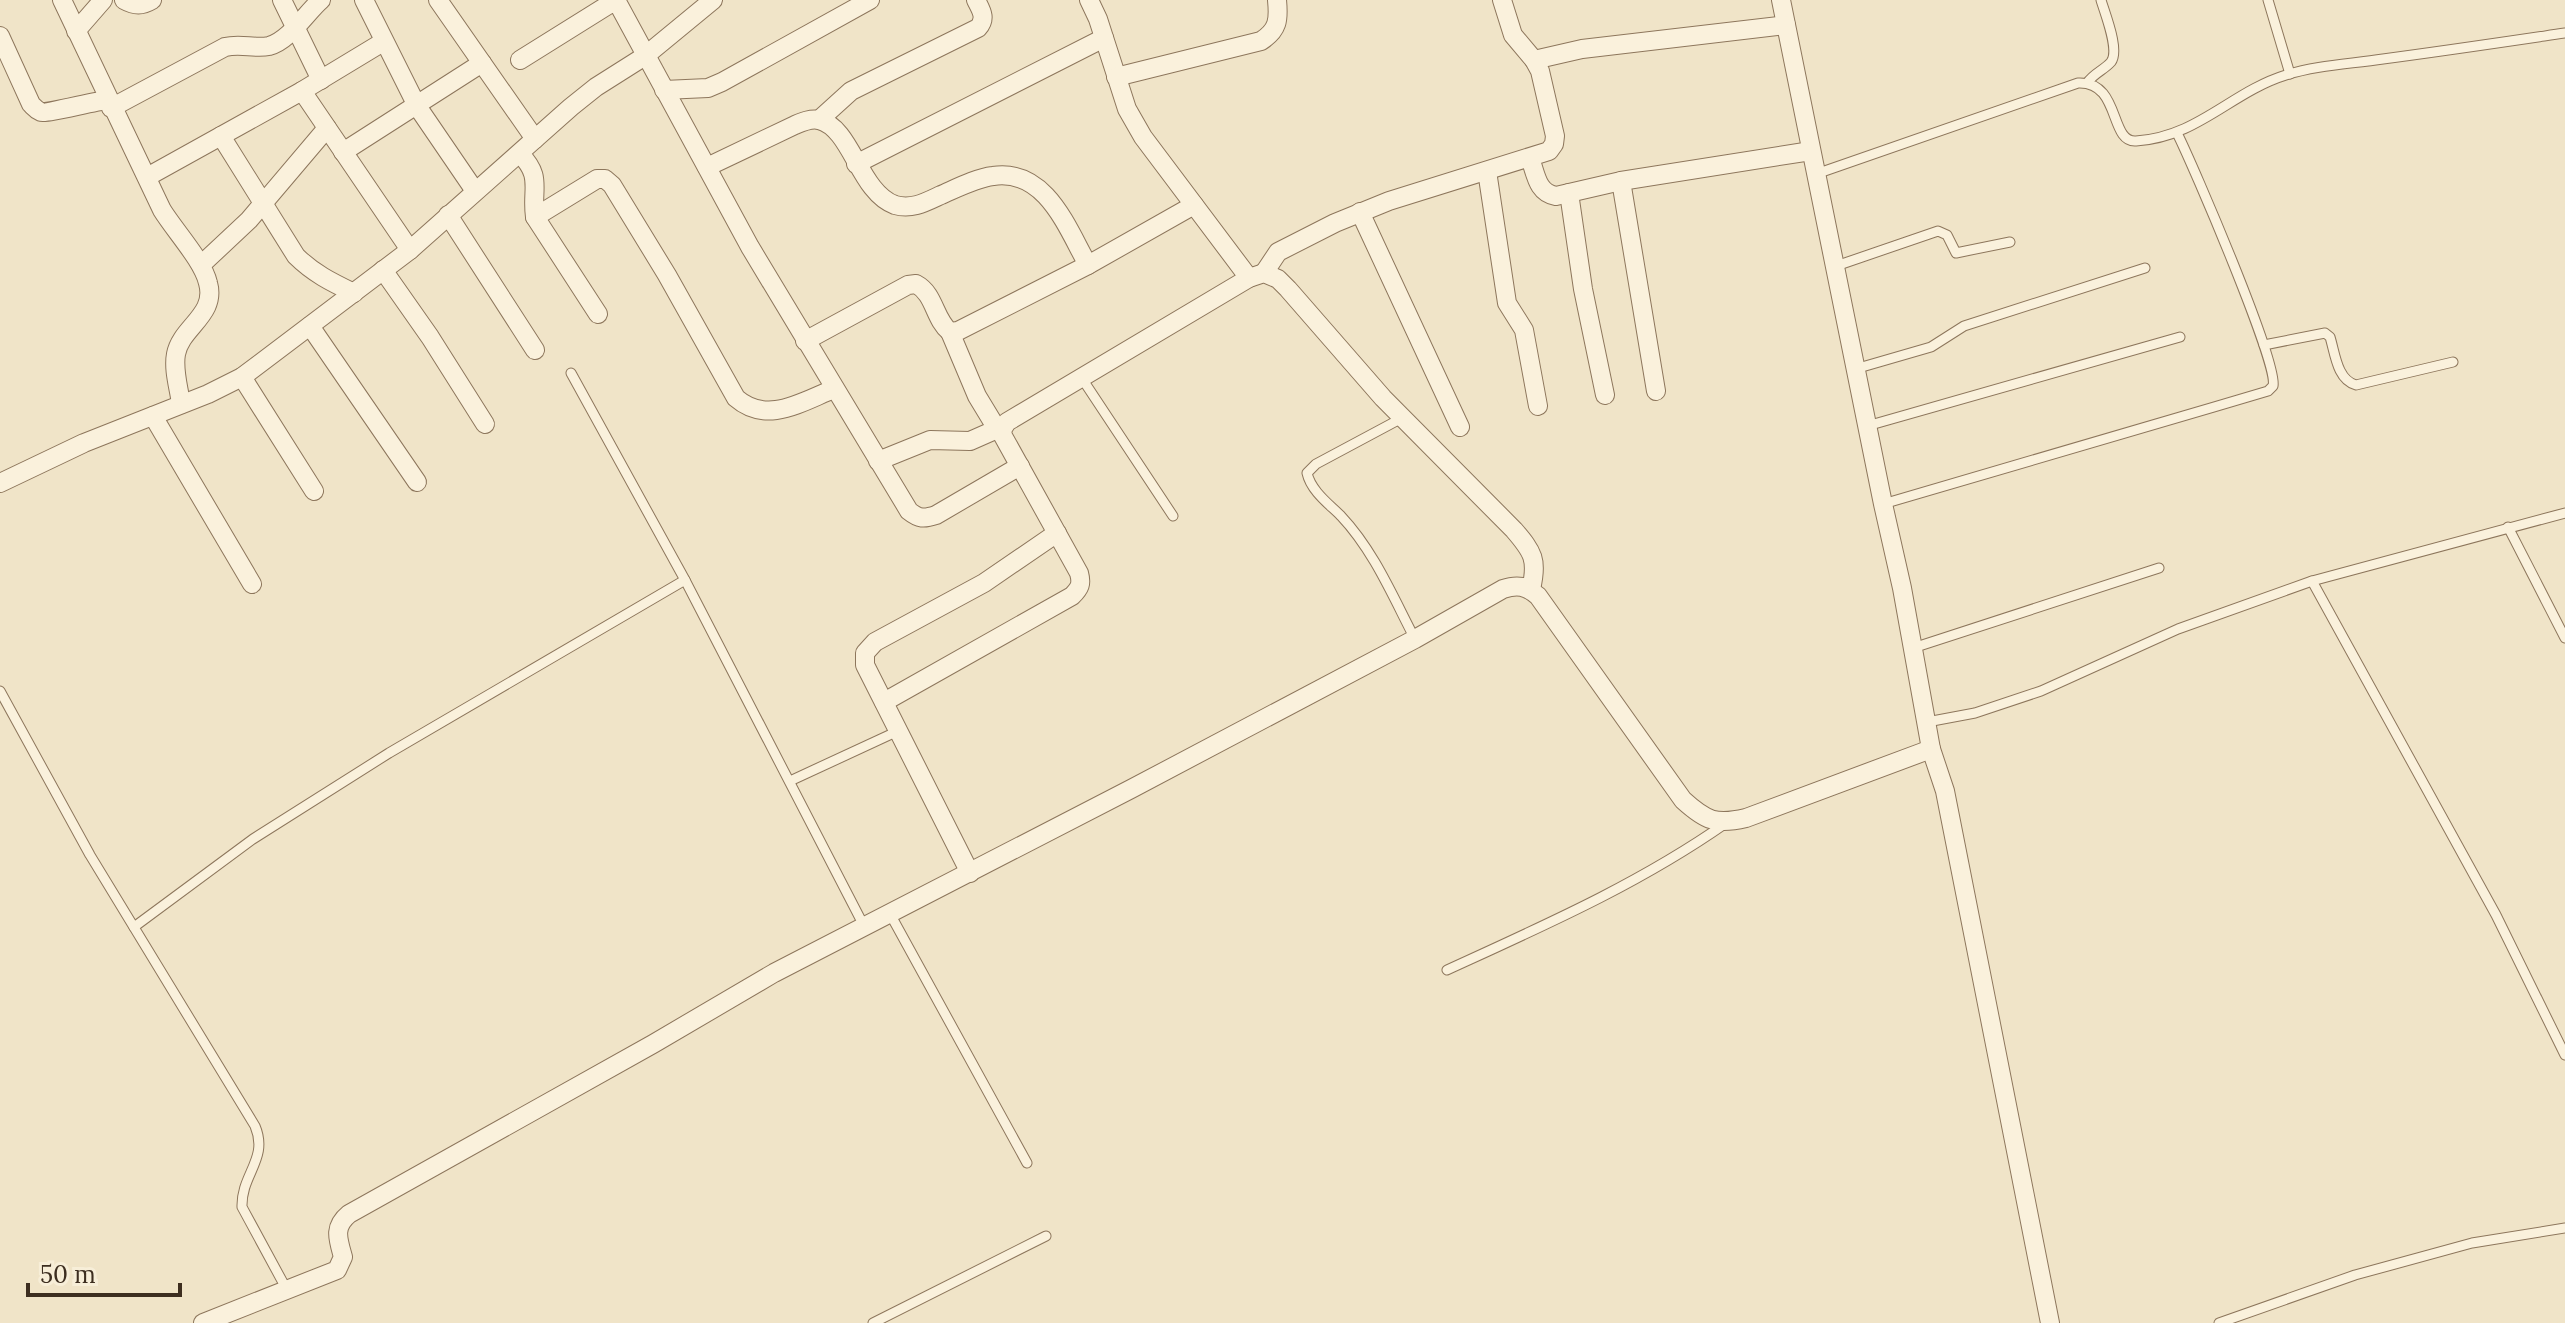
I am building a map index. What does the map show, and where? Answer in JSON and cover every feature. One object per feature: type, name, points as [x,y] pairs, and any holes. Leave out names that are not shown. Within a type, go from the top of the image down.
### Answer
[{"type":"street","points":[[62,0],[162,210],[201,265],[209,286],[210,301],[176,352],[175,367],[181,404]]},
{"type":"street","points":[[76,31],[103,0]]},
{"type":"street","points":[[124,0],[144,5],[152,0]]},
{"type":"street","points":[[282,0],[321,80]]},
{"type":"street","points":[[0,36],[31,104],[38,111],[46,113],[72,105],[109,104],[225,47],[239,43],[265,47],[277,43],[321,0]]},
{"type":"street","points":[[364,0],[417,106],[475,191]]},
{"type":"street","points":[[520,60],[616,0],[805,341],[909,511],[917,518],[936,515],[1020,466]]},
{"type":"street","points":[[0,483],[84,443],[242,377],[410,250],[596,87],[645,56],[713,0]]},
{"type":"street","points":[[664,90],[708,88],[870,0]]},
{"type":"street","points":[[819,120],[851,91],[978,28],[983,22],[983,15],[976,0]]},
{"type":"street","points":[[1089,0],[1127,109],[1143,137],[1194,205],[1256,275],[1278,279],[1288,289],[1402,418],[1529,548],[1535,570],[1531,589]]},
{"type":"street","points":[[1116,77],[1261,41],[1272,34],[1278,21],[1277,0]]},
{"type":"street","points":[[878,461],[930,440],[970,441],[1000,428],[1013,417],[1256,275],[1289,245],[1360,212],[1549,151],[1555,136],[1540,71],[1513,35],[1502,0]]},
{"type":"street","points":[[1781,0],[1931,749],[1945,791],[2050,1323]]},
{"type":"street","points":[[442,1],[535,139]]},
{"type":"street","points":[[1534,60],[1582,49],[1786,25]]},
{"type":"street","points":[[856,164],[1104,38]]},
{"type":"street","points":[[147,177],[383,42]]},
{"type":"street","points":[[343,152],[482,63]]},
{"type":"street","points":[[302,91],[410,250]]},
{"type":"street","points":[[707,167],[795,125],[819,120],[839,136],[881,197],[896,205],[916,207],[991,176],[1014,175],[1037,186],[1054,205],[1088,265]]},
{"type":"street","points":[[201,265],[264,203],[327,128]]},
{"type":"street","points":[[221,136],[303,263],[324,279],[354,293]]},
{"type":"street","points":[[1530,158],[1540,188],[1547,195],[1811,151]]},
{"type":"street","points":[[520,154],[532,167],[535,177],[535,217],[598,314]]},
{"type":"street","points":[[1487,171],[1507,303],[1524,330],[1538,406]]},
{"type":"street","points":[[535,217],[597,179],[605,179],[612,185],[667,275],[736,398],[759,411],[775,412],[834,389]]},
{"type":"street","points":[[1621,181],[1656,391]]},
{"type":"street","points":[[1569,193],[1583,289],[1605,395]]},
{"type":"street","points":[[950,332],[958,331],[1088,265],[1194,205]]},
{"type":"street","points":[[1360,212],[1460,427]]},
{"type":"street","points":[[448,215],[535,350]]},
{"type":"street","points":[[383,270],[485,424]]},
{"type":"street","points":[[805,341],[908,285],[916,284],[927,293],[950,332],[977,396],[1000,428],[1082,581],[1072,596],[884,702]]},
{"type":"street","points":[[310,326],[417,482]]},
{"type":"street","points":[[242,377],[314,491]]},
{"type":"street","points":[[153,416],[252,584]]},
{"type":"street","points":[[970,873],[865,665],[865,653],[875,642],[984,583],[1057,533]]},
{"type":"street","points":[[203,1323],[341,1267],[343,1257],[337,1236],[338,1227],[349,1214],[863,924],[970,873],[1415,639],[1503,589],[1516,585],[1531,589],[1538,596],[1683,800],[1709,820],[1726,823],[1746,818],[1931,749]]},
{"type":"lane","points":[[2087,83],[2114,57],[2114,46],[2101,0]]},
{"type":"lane","points":[[2268,0],[2290,74]]},
{"type":"lane","points":[[1816,174],[2078,83],[2097,86],[2104,93],[2123,136],[2139,141],[2177,133],[2203,121],[2247,92],[2290,74],[2565,33]]},
{"type":"lane","points":[[1883,504],[2268,391],[2275,380],[2264,345],[2202,185],[2177,133]]},
{"type":"lane","points":[[1836,266],[1938,231],[1947,235],[1956,253],[2010,242]]},
{"type":"lane","points":[[1855,369],[1931,347],[1964,326],[2145,268]]},
{"type":"lane","points":[[2264,345],[2325,333],[2330,337],[2343,377],[2348,383],[2356,385],[2453,362]]},
{"type":"lane","points":[[1867,426],[2180,337]]},
{"type":"lane","points":[[571,373],[685,580],[863,924]]},
{"type":"lane","points":[[1081,377],[1173,516]]},
{"type":"lane","points":[[1402,418],[1316,464],[1307,473],[1324,500],[1368,549],[1415,639]]},
{"type":"lane","points":[[1927,722],[1975,713],[2041,691],[2178,629],[2312,581],[2565,513]]},
{"type":"lane","points":[[2508,527],[2565,638]]},
{"type":"lane","points":[[1913,648],[2159,568]]},
{"type":"lane","points":[[134,927],[253,839],[389,753],[685,580]]},
{"type":"lane","points":[[2312,581],[2496,915],[2565,1055]]},
{"type":"lane","points":[[0,691],[90,855],[255,1126],[260,1138],[259,1157],[242,1191],[242,1207],[288,1290]]},
{"type":"lane","points":[[790,781],[898,731]]},
{"type":"lane","points":[[1447,970],[1633,882],[1726,823]]},
{"type":"lane","points":[[889,912],[1027,1163]]},
{"type":"lane","points":[[2219,1323],[2355,1275],[2472,1243],[2565,1228]]},
{"type":"lane","points":[[873,1323],[1046,1236]]}]
